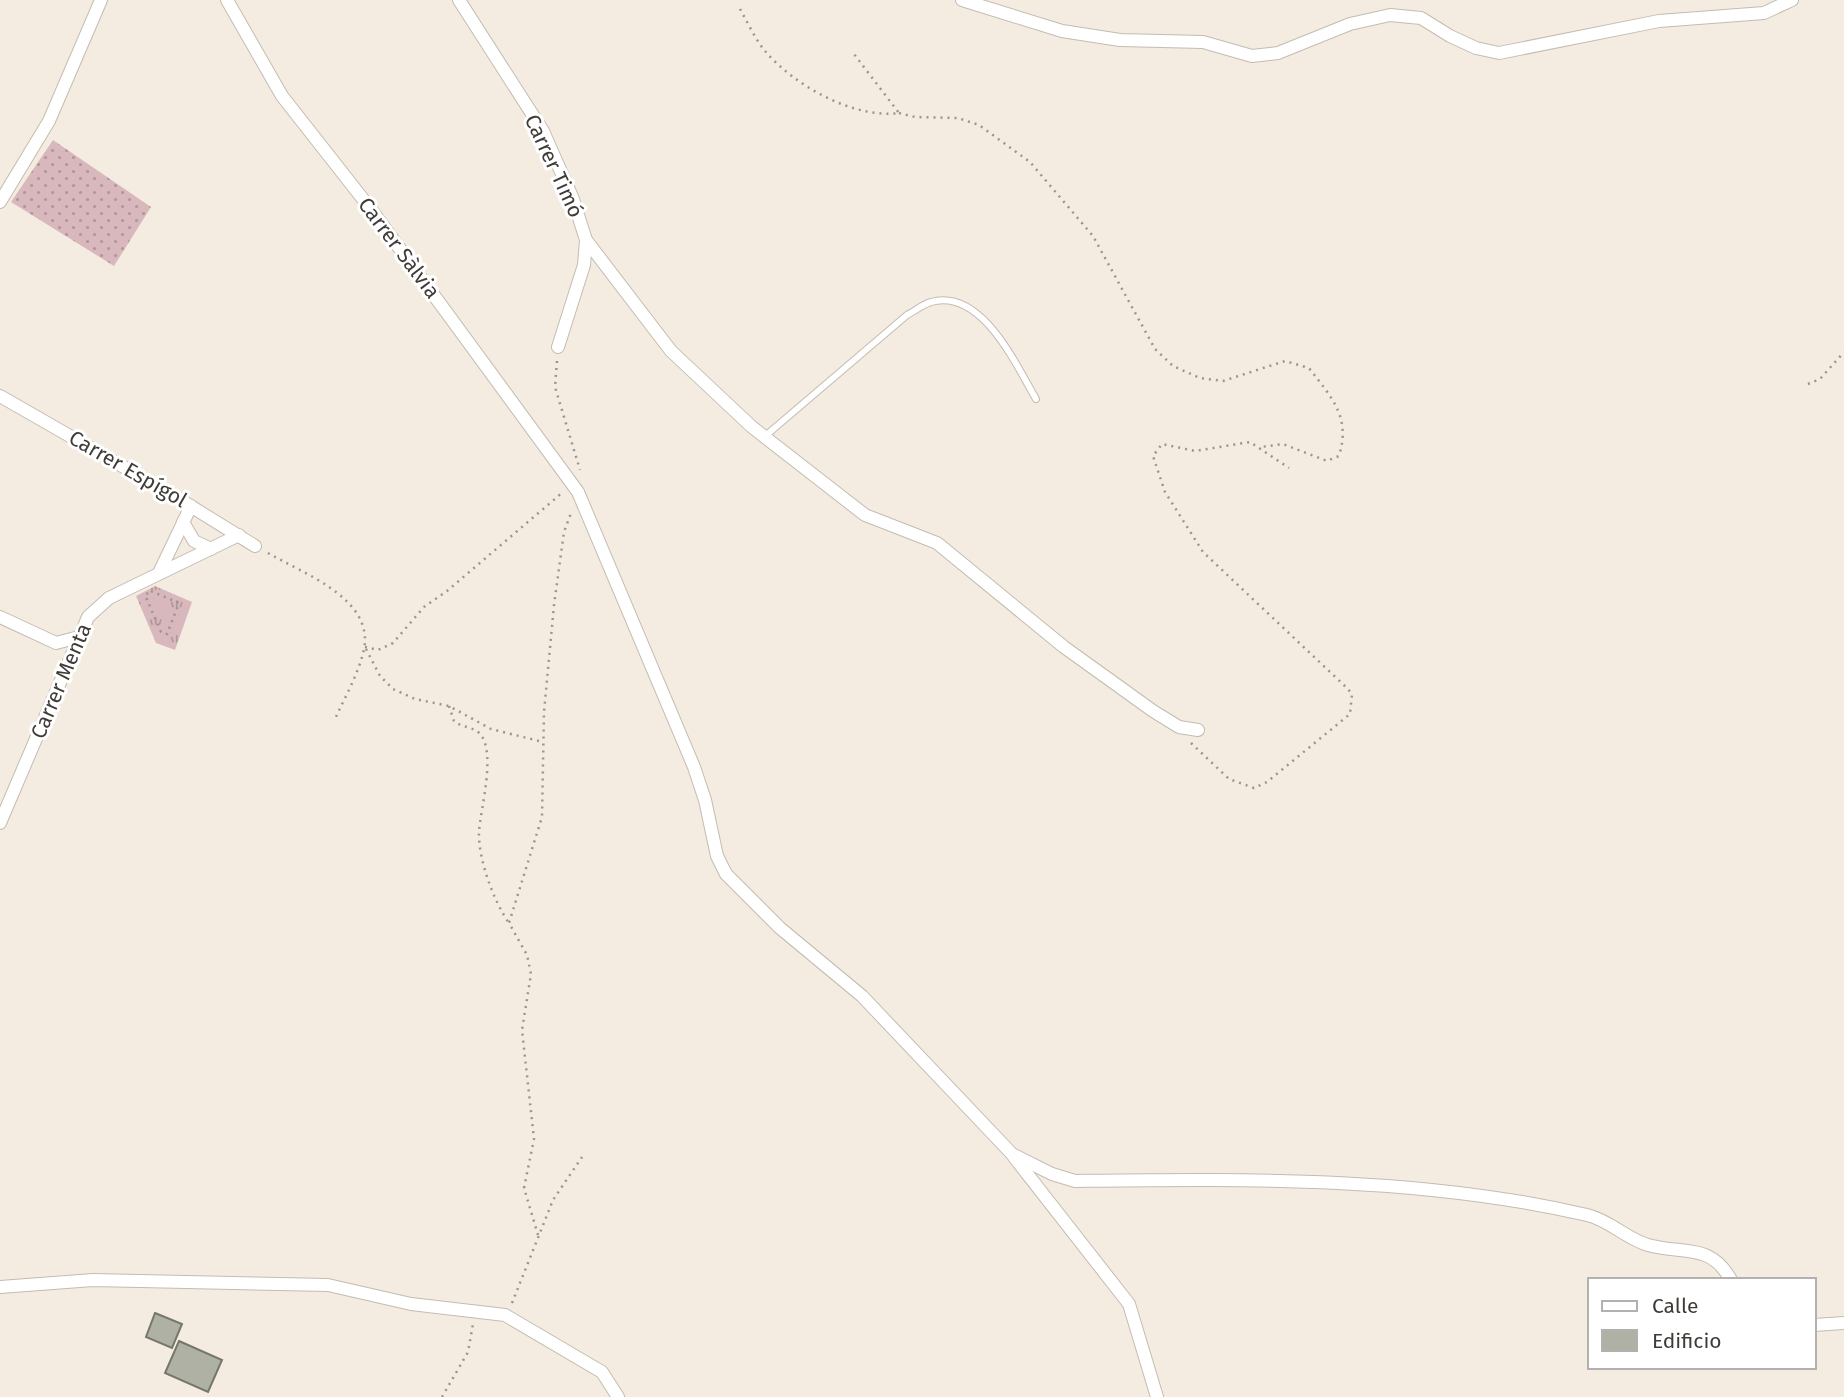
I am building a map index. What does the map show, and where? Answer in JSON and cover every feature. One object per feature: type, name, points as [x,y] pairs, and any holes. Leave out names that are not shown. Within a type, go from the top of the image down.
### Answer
[{"type":"street","points":[[0,202],[49,121],[101,0]]},
{"type":"street","name":"Carrer Sàlvia","points":[[227,0],[282,96],[378,219],[576,490],[694,766],[705,800],[717,856],[726,874],[780,928],[862,996],[1012,1154]]},
{"type":"street","name":"Carrer Timó","points":[[459,0],[543,131],[573,199],[586,240],[584,265],[558,347]]},
{"type":"street","points":[[962,0],[1062,31],[1120,40],[1203,42],[1252,56],[1278,54],[1350,24],[1390,15],[1421,18],[1458,40],[1499,53],[1659,22],[1764,13],[1792,0]]},
{"type":"street","points":[[586,240],[671,351],[764,437],[865,515],[937,543],[1064,647],[1179,727],[1198,730]]},
{"type":"street","name":"Carrer Espígol","points":[[0,396],[255,546]]},
{"type":"street","points":[[159,573],[191,506]]},
{"type":"street","points":[[183,522],[194,541],[211,549]]},
{"type":"street","name":"Carrer Menta","points":[[0,823],[88,617],[109,598],[239,535]]},
{"type":"street","points":[[0,617],[56,643],[79,637]]},
{"type":"street","points":[[56,643],[64,672]]},
{"type":"street","points":[[1012,1154],[1052,1174],[1075,1181],[1334,1183],[1433,1190],[1524,1203],[1590,1216],[1647,1245],[1695,1251],[1722,1264],[1730,1278]]},
{"type":"street","points":[[1012,1154],[1129,1304],[1157,1397]]},
{"type":"street","points":[[0,1287],[93,1280],[328,1285],[411,1304],[505,1315],[601,1372],[618,1397]]},
{"type":"street","points":[[1816,1325],[1844,1323]]},
{"type":"lane","points":[[764,437],[907,315],[932,302],[954,304],[973,311],[994,328],[1035,399]]},
{"type":"path","points":[[740,9],[764,51],[798,81],[837,101],[863,110],[915,117],[958,118],[979,125],[1030,162],[1093,236],[1155,349],[1173,366],[1200,378],[1223,381],[1285,361],[1309,368],[1344,421],[1344,441],[1339,457],[1327,461],[1283,444],[1261,447]]},
{"type":"path","points":[[854,54],[899,113]]},
{"type":"path","points":[[509,923],[542,817],[543,742],[554,606],[565,532],[580,472],[555,387],[558,347]]},
{"type":"path","points":[[1808,384],[1820,379],[1844,352]]},
{"type":"path","points":[[1179,727],[1198,752],[1229,779],[1254,788],[1267,782],[1350,714],[1352,694],[1347,688],[1203,552],[1165,492],[1153,456],[1162,444],[1195,451],[1250,442],[1289,468]]},
{"type":"path","points":[[365,647],[378,650],[393,643],[424,607],[467,575],[554,497],[576,490]]},
{"type":"path","points":[[255,546],[340,594],[353,608],[361,626],[365,647],[380,676],[393,689],[415,699],[449,706],[492,729],[543,742]]},
{"type":"path","points":[[151,591],[178,603],[167,634],[162,632],[145,595],[151,591]]},
{"type":"path","points":[[335,719],[365,647]]},
{"type":"path","points":[[449,706],[454,721],[479,732],[482,740],[488,762],[479,834],[495,904],[527,955],[531,974],[522,1030],[534,1139],[524,1188],[538,1235]]},
{"type":"path","points":[[505,1315],[519,1292],[553,1200],[582,1157]]},
{"type":"path","points":[[442,1397],[468,1352],[473,1312]]},
{"type":"green space","points":[[53,140],[151,207],[114,266],[11,202]]},
{"type":"green space","points":[[155,586],[192,602],[175,650],[156,643],[136,596]]},
{"type":"building","points":[[155,1313],[182,1324],[172,1348],[146,1337]]},
{"type":"building","points":[[179,1341],[222,1360],[208,1392],[165,1373]]}]
